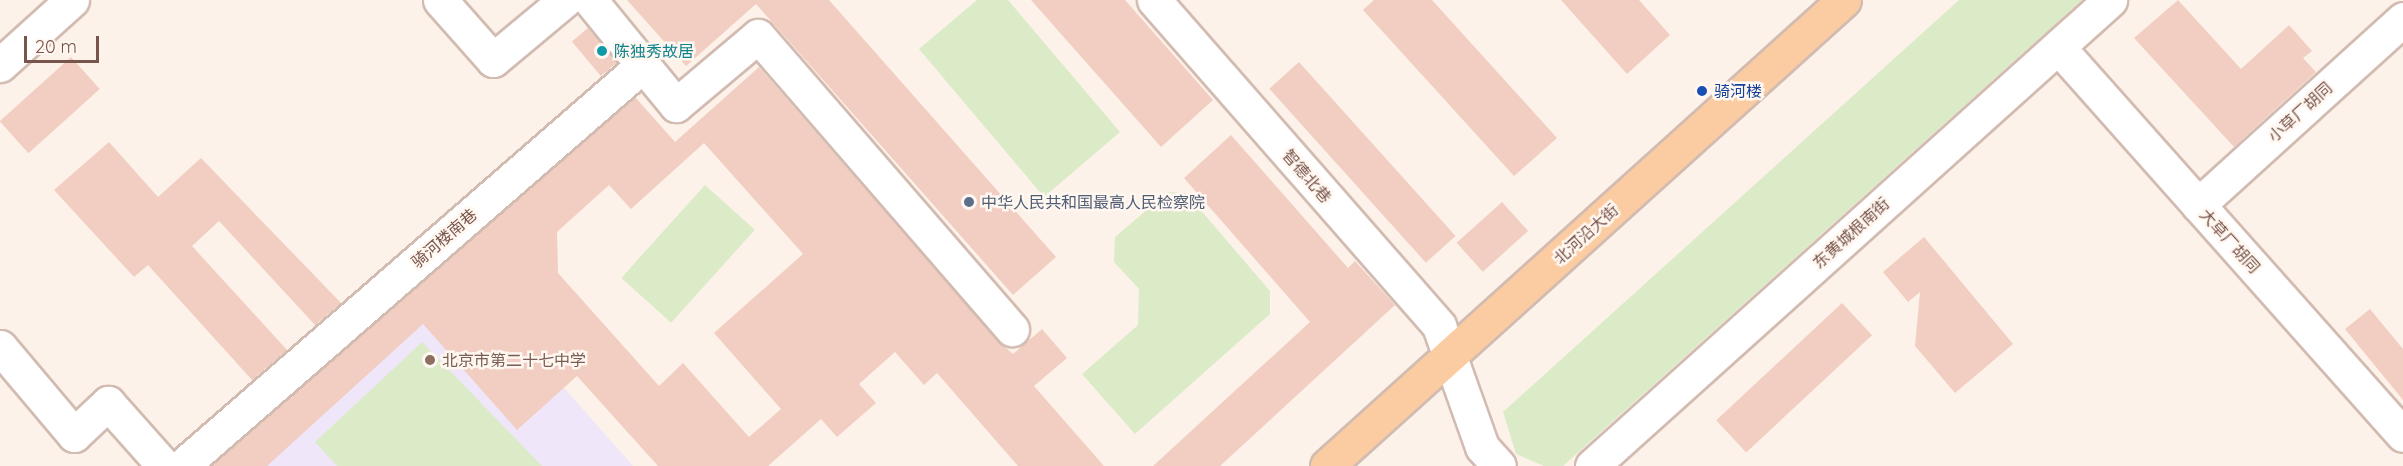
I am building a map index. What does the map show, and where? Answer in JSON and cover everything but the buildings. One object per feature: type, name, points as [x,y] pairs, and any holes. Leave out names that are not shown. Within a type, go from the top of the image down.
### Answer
[{"type":"main road","name":"北河沿大街","points":[[1327,466],[1452,357],[1844,0]]},
{"type":"street","points":[[0,65],[72,0]]},
{"type":"street","points":[[440,0],[493,60],[565,0]]},
{"type":"street","points":[[590,0],[676,105],[758,36],[1012,329]]},
{"type":"street","name":"智德北巷","points":[[1154,0],[1439,326],[1452,357],[1482,447],[1499,466]]},
{"type":"street","name":"东黄城根南街","points":[[1592,466],[2110,0]]},
{"type":"street","name":"小草厂胡同","points":[[2198,205],[2403,19]]},
{"type":"street","name":"大草厂胡同","points":[[2058,47],[2403,435]]},
{"type":"street","name":"骑河楼南巷","points":[[182,466],[643,65]]},
{"type":"street","points":[[0,347],[74,435],[108,403],[164,466]]},
{"type":"shaded area","name":"北京市第二十七中学","points":[[447,255],[633,466],[191,466]]},
{"type":"green space","points":[[977,0],[1008,0],[1120,132],[1044,197],[919,49]]},
{"type":"green space","points":[[1959,0],[2082,0],[1563,466],[1544,466],[1516,454],[1503,412]]},
{"type":"green space","points":[[705,185],[755,230],[671,323],[621,278]]},
{"type":"green space","points":[[1168,192],[1186,193],[1270,291],[1270,314],[1135,434],[1082,374],[1138,325],[1139,289],[1114,262],[1115,237]]},
{"type":"green space","points":[[422,342],[542,466],[337,466],[315,442]]},
{"type":"place","name":"陈独秀故居","points":[[602,51]]},
{"type":"place","name":"骑河楼","points":[[1702,91]]},
{"type":"place","name":"中华人民共和国最高人民检察院","points":[[969,202]]},
{"type":"place","name":"北京市第二十七中学","points":[[430,360]]}]
